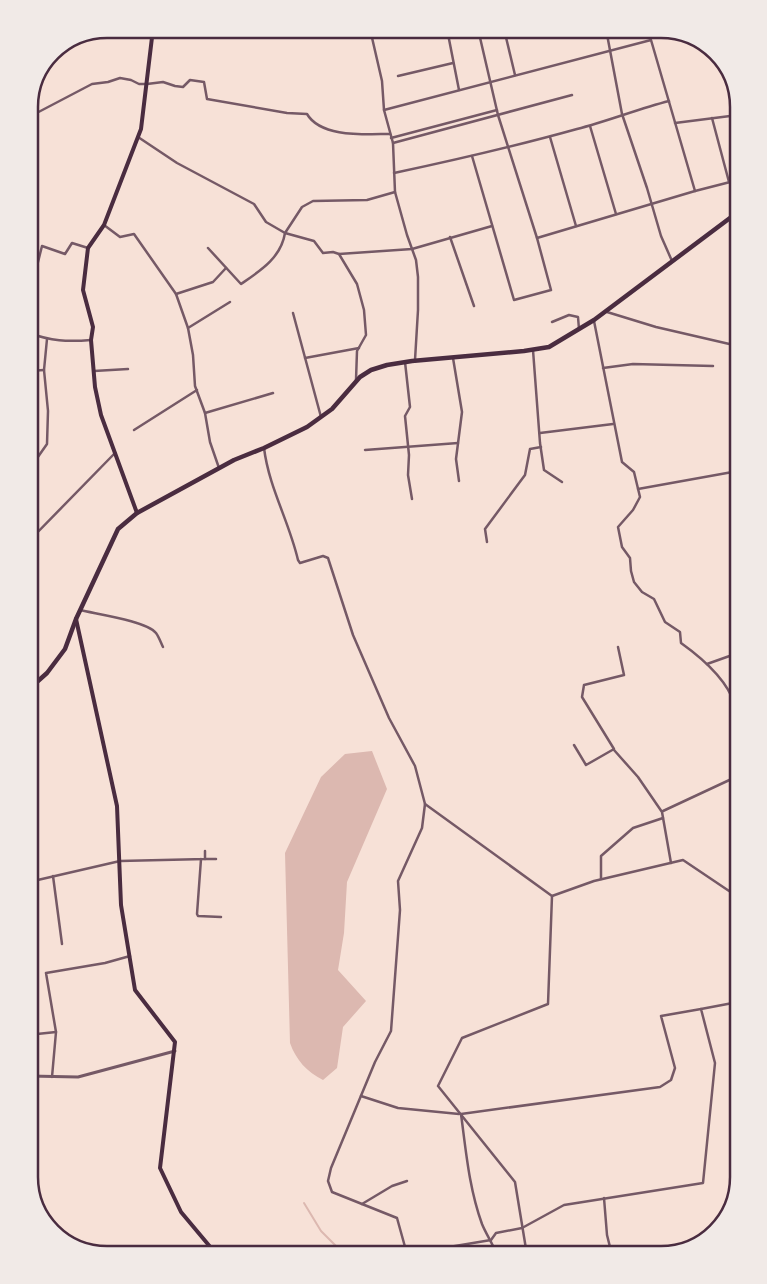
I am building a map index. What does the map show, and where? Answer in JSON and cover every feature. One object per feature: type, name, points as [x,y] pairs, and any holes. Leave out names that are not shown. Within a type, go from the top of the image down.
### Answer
[{"type":"highway","points":[[38,681],[47,673],[65,649],[76,619],[118,529],[136,513],[234,460],[264,448],[322,418],[356,381],[371,370],[415,360],[534,350],[549,347],[594,320],[730,218]]},
{"type":"main road","points":[[136,513],[100,415],[95,387],[91,340],[93,327],[83,290],[88,248],[104,225],[141,130],[152,38]]},
{"type":"main road","points":[[76,619],[116,806],[121,905],[135,990],[175,1042],[160,1168],[181,1212],[209,1246]]},
{"type":"street","points":[[372,38],[382,81],[384,110],[393,143],[395,192],[412,249],[418,277],[415,360]]},
{"type":"street","points":[[448,38],[459,90]]},
{"type":"street","points":[[472,156],[514,300],[551,290],[537,238],[498,115],[480,38]]},
{"type":"street","points":[[506,38],[515,75]]},
{"type":"street","points":[[608,38],[622,114],[661,236],[672,260]]},
{"type":"street","points":[[384,110],[651,40],[695,191]]},
{"type":"street","points":[[398,76],[453,63]]},
{"type":"street","points":[[38,112],[92,84],[120,78],[132,80],[138,84],[163,82],[183,87],[190,80],[204,82],[208,98],[287,113],[306,114],[325,130],[361,134],[390,134]]},
{"type":"street","points":[[393,143],[572,95]]},
{"type":"street","points":[[394,173],[509,148],[590,126],[622,114],[669,101]]},
{"type":"street","points":[[391,138],[497,110]]},
{"type":"street","points":[[675,122],[730,116]]},
{"type":"street","points":[[537,238],[729,182],[712,118]]},
{"type":"street","points":[[590,126],[616,214]]},
{"type":"street","points":[[138,137],[177,163],[254,204],[266,222],[285,233],[314,241],[323,253],[333,252],[339,254],[412,249],[492,226]]},
{"type":"street","points":[[550,137],[576,226]]},
{"type":"street","points":[[208,248],[241,284],[266,266],[283,244],[285,233],[302,207],[312,201],[367,200],[395,192]]},
{"type":"street","points":[[104,225],[120,237],[134,234],[176,294],[188,328],[197,390],[205,413],[210,442],[219,468]]},
{"type":"street","points":[[450,237],[474,306]]},
{"type":"street","points":[[38,262],[42,246],[65,254],[72,243],[88,248]]},
{"type":"street","points":[[339,254],[357,284],[364,310],[366,335],[357,351],[356,381]]},
{"type":"street","points":[[176,294],[213,282],[226,268]]},
{"type":"street","points":[[188,328],[230,302]]},
{"type":"street","points":[[605,311],[656,327],[730,344]]},
{"type":"street","points":[[293,313],[322,418]]},
{"type":"street","points":[[552,322],[569,315],[578,317],[579,329]]},
{"type":"street","points":[[594,320],[622,462],[634,472],[640,497],[634,510],[618,527],[622,547],[630,558],[634,582],[642,592],[654,599],[664,622],[680,632],[681,643],[707,664],[724,684],[730,696]]},
{"type":"street","points":[[38,336],[68,342],[91,340]]},
{"type":"street","points":[[38,457],[47,444],[48,411],[44,370],[47,339]]},
{"type":"street","points":[[304,358],[359,348]]},
{"type":"street","points":[[534,350],[544,470],[562,482]]},
{"type":"street","points":[[453,357],[462,412],[456,459],[459,480]]},
{"type":"street","points":[[405,362],[410,407],[405,416],[408,475],[412,499]]},
{"type":"street","points":[[603,368],[633,364],[713,366]]},
{"type":"street","points":[[94,371],[128,369]]},
{"type":"street","points":[[38,370],[44,370]]},
{"type":"street","points":[[134,430],[197,390]]},
{"type":"street","points":[[205,413],[273,393]]},
{"type":"street","points":[[540,433],[613,424]]},
{"type":"street","points":[[365,450],[458,443]]},
{"type":"street","points":[[487,542],[485,529],[525,475],[530,449],[541,447]]},
{"type":"street","points":[[264,448],[267,469],[292,535],[298,560],[300,563],[323,556],[328,558],[353,635],[389,718],[415,766],[425,804],[422,828],[398,882],[400,910],[391,1031],[361,1096],[331,1168],[328,1181],[332,1192],[397,1218],[404,1246]]},
{"type":"street","points":[[38,532],[114,453]]},
{"type":"street","points":[[638,489],[730,472]]},
{"type":"street","points":[[80,610],[128,620],[146,626],[155,632],[163,647]]},
{"type":"street","points":[[618,647],[624,675],[584,685],[582,697],[614,749],[638,776],[662,812],[671,863]]},
{"type":"street","points":[[707,664],[730,656]]},
{"type":"street","points":[[574,745],[586,765],[614,749]]},
{"type":"street","points":[[662,812],[730,780]]},
{"type":"street","points":[[425,804],[552,896]]},
{"type":"street","points":[[601,879],[601,856],[634,828],[663,818]]},
{"type":"street","points":[[205,852],[197,914],[198,916],[221,917]]},
{"type":"street","points":[[38,880],[120,861],[216,859]]},
{"type":"street","points":[[552,896],[601,879],[683,860],[730,892]]},
{"type":"street","points":[[53,876],[62,944]]},
{"type":"street","points":[[525,1246],[515,1182],[438,1086],[462,1038],[548,1004],[552,896]]},
{"type":"street","points":[[52,1078],[56,1032],[46,973],[106,963],[130,956]]},
{"type":"street","points":[[361,1096],[398,1108],[461,1114],[660,1087],[672,1080],[675,1068],[661,1016],[730,1004]]},
{"type":"street","points":[[455,1246],[491,1240],[496,1233],[522,1228],[564,1205],[704,1182],[715,1063],[701,1009]]},
{"type":"street","points":[[38,1034],[56,1032]]},
{"type":"street","points":[[38,1076],[52,1078],[78,1077],[175,1050]]},
{"type":"street","points":[[461,1114],[470,1182],[483,1226],[493,1246]]},
{"type":"street","points":[[362,1204],[392,1186],[407,1181]]},
{"type":"street","points":[[604,1198],[610,1246]]},
{"type":"shaded area","points":[[372,751],[387,789],[347,882],[344,933],[338,970],[366,1001],[343,1027],[337,1068],[323,1080],[303,1065],[295,1055],[290,1043],[285,853],[321,777],[345,754]]},
{"type":"waterway","points":[[304,1203],[321,1231],[336,1246]]}]
